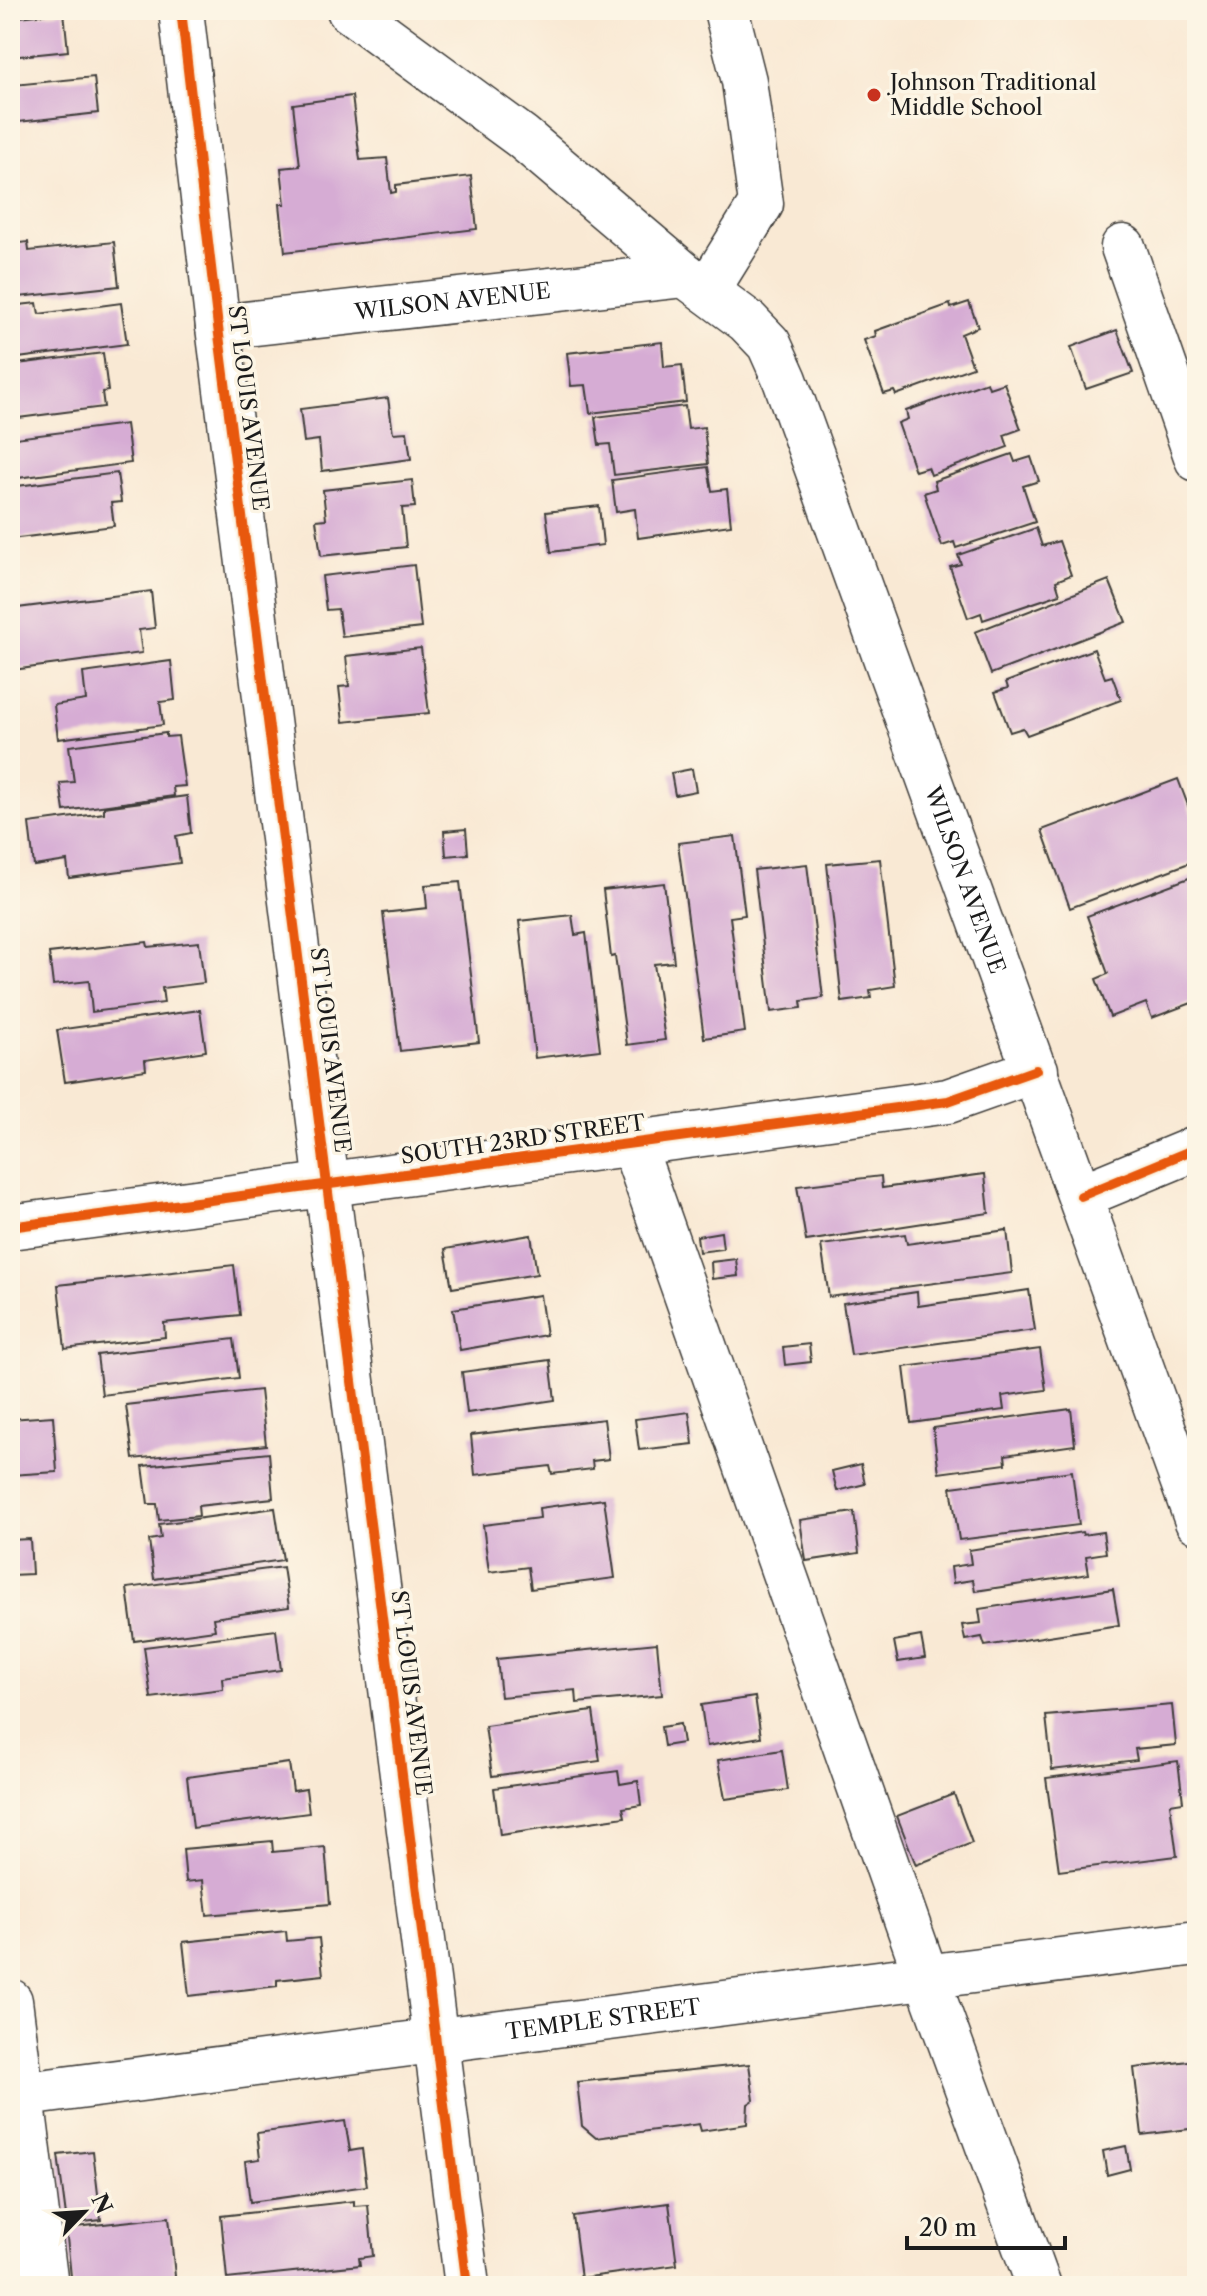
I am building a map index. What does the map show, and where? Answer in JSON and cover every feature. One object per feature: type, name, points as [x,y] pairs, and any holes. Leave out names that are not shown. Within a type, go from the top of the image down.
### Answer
[{"type":"street","name":"ST LOUIS AVENUE","points":[[181,10],[218,327],[467,2286]]},
{"type":"street","name":"WILSON AVENUE","points":[[349,10],[522,137],[696,283],[747,321],[769,344],[785,380],[1036,1070],[1197,1521]]},
{"type":"street","points":[[696,283],[761,204],[744,81],[726,10]]},
{"type":"street","points":[[1123,247],[1197,459]]},
{"type":"street","name":"WILSON AVENUE","points":[[218,327],[696,283]]},
{"type":"street","name":"SOUTH 23RD STREET","points":[[10,1227],[948,1101],[1036,1070]]},
{"type":"street","points":[[633,1144],[926,1976],[1039,2286]]},
{"type":"street","points":[[1081,1196],[1197,1148]]},
{"type":"street","name":"TEMPLE STREET","points":[[15,2095],[1197,1943]]},
{"type":"street","points":[[10,2001],[15,2095],[46,2286]]},
{"type":"building","points":[[64,12],[68,51],[10,57],[10,18]]},
{"type":"building","points":[[10,71],[13,71],[14,85],[94,77],[98,113],[10,123]]},
{"type":"building","points":[[352,96],[360,160],[387,158],[391,193],[396,192],[396,185],[471,176],[477,229],[285,252],[280,204],[285,204],[281,168],[300,166],[293,104]]},
{"type":"building","points":[[28,242],[29,251],[114,242],[119,286],[10,298],[10,244]]},
{"type":"building","points":[[969,302],[978,327],[961,334],[973,367],[896,395],[894,391],[884,394],[864,340],[876,336],[875,331],[950,304],[951,308]]},
{"type":"building","points":[[37,303],[39,314],[121,303],[127,344],[10,359],[10,306]]},
{"type":"building","points":[[1117,330],[1133,373],[1086,389],[1071,347]]},
{"type":"building","points":[[662,342],[664,367],[682,365],[686,402],[590,413],[586,385],[571,386],[567,353]]},
{"type":"building","points":[[103,353],[108,391],[102,392],[104,407],[10,419],[10,365]]},
{"type":"building","points":[[987,382],[989,388],[1004,383],[1021,429],[1004,435],[1008,447],[931,475],[928,467],[915,471],[898,423],[908,419],[906,411]]},
{"type":"building","points":[[388,398],[393,433],[407,432],[411,459],[322,471],[319,440],[304,442],[300,409]]},
{"type":"building","points":[[685,406],[688,429],[704,427],[708,464],[614,475],[610,444],[599,445],[595,417]]},
{"type":"building","points":[[126,424],[131,463],[10,479],[10,429],[15,429],[16,438]]},
{"type":"building","points":[[1012,454],[1015,462],[1031,457],[1039,481],[1023,486],[1035,522],[956,548],[954,542],[942,546],[924,493],[936,489],[934,481]]},
{"type":"building","points":[[708,467],[712,491],[727,489],[731,525],[638,538],[635,509],[616,512],[612,480]]},
{"type":"building","points":[[117,473],[121,502],[111,503],[114,526],[10,539],[10,487]]},
{"type":"building","points":[[412,480],[415,507],[402,508],[406,547],[321,556],[316,520],[326,519],[323,490]]},
{"type":"building","points":[[599,506],[603,545],[551,552],[546,512]]},
{"type":"building","points":[[1036,528],[1042,546],[1059,541],[1071,575],[1056,581],[1060,594],[983,620],[981,613],[968,618],[950,567],[961,564],[958,555]]},
{"type":"building","points":[[414,565],[421,628],[342,637],[338,609],[326,610],[322,576]]},
{"type":"building","points":[[1109,580],[1126,622],[991,674],[975,632]]},
{"type":"building","points":[[151,591],[155,628],[139,630],[142,653],[12,670],[10,609]]},
{"type":"building","points":[[421,648],[429,713],[343,722],[339,687],[349,686],[346,656]]},
{"type":"building","points":[[1094,649],[1105,678],[1112,676],[1121,700],[1027,735],[1023,728],[1010,732],[995,692],[1008,688],[1006,682]]},
{"type":"building","points":[[171,661],[175,700],[160,702],[163,725],[58,739],[54,705],[86,700],[83,673]]},
{"type":"building","points":[[166,733],[166,737],[178,736],[185,786],[173,787],[174,796],[64,811],[60,783],[74,782],[69,746]]},
{"type":"building","points":[[692,769],[696,791],[675,795],[671,773]]},
{"type":"building","points":[[1178,779],[1197,829],[1197,860],[1070,908],[1042,830]]},
{"type":"building","points":[[187,796],[191,833],[176,836],[180,863],[69,878],[67,861],[34,866],[29,823],[104,813],[104,807]]},
{"type":"building","points":[[466,829],[468,854],[446,856],[444,831]]},
{"type":"building","points":[[735,836],[745,915],[730,917],[745,1032],[704,1038],[678,843]]},
{"type":"building","points":[[880,859],[895,986],[870,990],[871,998],[842,1002],[827,864]]},
{"type":"building","points":[[807,864],[823,998],[801,1001],[802,1008],[771,1012],[754,870]]},
{"type":"building","points":[[1197,875],[1197,1001],[1152,1018],[1146,1003],[1110,1017],[1096,979],[1108,974],[1087,916]]},
{"type":"building","points":[[460,882],[479,1042],[400,1051],[383,913],[427,908],[425,885]]},
{"type":"building","points":[[664,883],[674,962],[654,964],[665,1040],[627,1045],[603,890]]},
{"type":"building","points":[[572,915],[575,935],[586,933],[600,1050],[535,1058],[519,921]]},
{"type":"building","points":[[147,942],[148,947],[199,942],[204,983],[162,988],[164,1003],[92,1012],[89,981],[53,985],[49,953]]},
{"type":"building","points":[[200,1010],[206,1051],[145,1060],[146,1070],[65,1082],[57,1030]]},
{"type":"building","points":[[985,1174],[989,1213],[806,1241],[797,1186],[881,1176],[882,1188]]},
{"type":"building","points":[[1007,1230],[1012,1273],[829,1297],[821,1245],[905,1234],[907,1244]]},
{"type":"building","points":[[721,1232],[723,1249],[699,1252],[697,1236]]},
{"type":"building","points":[[531,1235],[537,1274],[452,1288],[445,1249]]},
{"type":"building","points":[[736,1259],[738,1276],[712,1279],[711,1262]]},
{"type":"building","points":[[234,1265],[240,1315],[164,1323],[165,1337],[65,1349],[58,1285]]},
{"type":"building","points":[[1029,1290],[1035,1330],[851,1355],[843,1303],[917,1292],[918,1306]]},
{"type":"building","points":[[540,1295],[546,1335],[460,1350],[453,1309]]},
{"type":"building","points":[[234,1339],[239,1378],[102,1395],[97,1355]]},
{"type":"building","points":[[809,1344],[811,1362],[785,1365],[783,1347]]},
{"type":"building","points":[[1040,1349],[1046,1390],[1002,1396],[1004,1410],[911,1423],[904,1367]]},
{"type":"building","points":[[550,1360],[555,1400],[467,1413],[462,1372]]},
{"type":"building","points":[[260,1390],[266,1445],[133,1459],[126,1405]]},
{"type":"building","points":[[1071,1409],[1075,1445],[1005,1455],[1006,1464],[939,1473],[933,1428]]},
{"type":"building","points":[[689,1412],[693,1444],[639,1450],[635,1419]]},
{"type":"building","points":[[53,1416],[57,1472],[10,1475],[10,1419]]},
{"type":"building","points":[[604,1419],[609,1459],[592,1461],[593,1469],[552,1474],[550,1466],[475,1475],[471,1435]]},
{"type":"building","points":[[269,1453],[273,1498],[198,1506],[199,1516],[159,1520],[157,1504],[148,1504],[143,1466]]},
{"type":"building","points":[[861,1464],[865,1484],[837,1491],[832,1471]]},
{"type":"building","points":[[1072,1471],[1079,1525],[959,1540],[951,1487]]},
{"type":"building","points":[[604,1499],[615,1578],[531,1589],[528,1567],[489,1572],[483,1525],[540,1518],[539,1508]]},
{"type":"building","points":[[275,1508],[283,1560],[154,1579],[149,1540],[161,1538],[159,1524]]},
{"type":"building","points":[[854,1512],[859,1553],[806,1561],[800,1520]]},
{"type":"building","points":[[1082,1532],[1083,1535],[1103,1532],[1106,1553],[1086,1556],[1089,1574],[975,1591],[973,1580],[953,1583],[951,1567],[971,1564],[969,1550]]},
{"type":"building","points":[[30,1539],[32,1574],[10,1575],[10,1540]]},
{"type":"building","points":[[283,1567],[289,1607],[213,1618],[215,1630],[134,1641],[127,1588]]},
{"type":"building","points":[[1113,1589],[1119,1625],[985,1646],[982,1637],[965,1640],[962,1625],[981,1623],[979,1609]]},
{"type":"building","points":[[276,1630],[281,1670],[222,1678],[223,1689],[151,1698],[144,1647]]},
{"type":"building","points":[[921,1636],[925,1658],[898,1662],[894,1641]]},
{"type":"building","points":[[657,1643],[662,1695],[577,1703],[576,1690],[501,1697],[497,1659]]},
{"type":"building","points":[[755,1697],[761,1737],[707,1746],[701,1705]]},
{"type":"building","points":[[1172,1705],[1176,1745],[1135,1749],[1137,1760],[1052,1770],[1046,1716]]},
{"type":"building","points":[[593,1711],[600,1761],[492,1776],[485,1726]]},
{"type":"building","points":[[680,1724],[683,1743],[664,1746],[661,1727]]},
{"type":"building","points":[[782,1750],[788,1790],[725,1799],[718,1760]]},
{"type":"building","points":[[1178,1761],[1183,1802],[1170,1804],[1177,1856],[1059,1871],[1046,1778]]},
{"type":"building","points":[[289,1763],[293,1791],[306,1789],[309,1813],[193,1828],[187,1777]]},
{"type":"building","points":[[618,1771],[620,1784],[638,1781],[641,1805],[623,1808],[625,1817],[500,1835],[494,1788]]},
{"type":"building","points":[[954,1794],[972,1843],[916,1865],[897,1816]]},
{"type":"building","points":[[272,1841],[273,1852],[325,1847],[330,1904],[207,1915],[203,1880],[186,1882],[183,1849]]},
{"type":"building","points":[[286,1931],[287,1941],[319,1938],[323,1975],[277,1980],[277,1986],[189,1996],[183,1942]]},
{"type":"building","points":[[1197,2060],[1197,2128],[1142,2135],[1134,2068]]},
{"type":"building","points":[[749,2064],[754,2100],[748,2104],[747,2124],[701,2131],[699,2124],[596,2138],[582,2126],[577,2082]]},
{"type":"building","points":[[345,2121],[350,2151],[362,2149],[367,2186],[250,2202],[245,2161],[260,2159],[257,2133]]},
{"type":"building","points":[[1126,2146],[1130,2169],[1107,2175],[1103,2151]]},
{"type":"building","points":[[93,2151],[101,2220],[67,2224],[58,2155]]},
{"type":"building","points":[[354,2201],[354,2206],[368,2205],[373,2256],[359,2258],[360,2265],[227,2279],[221,2216]]},
{"type":"building","points":[[669,2203],[677,2265],[581,2278],[573,2216]]},
{"type":"building","points":[[169,2217],[176,2286],[72,2286],[66,2228]]},
{"type":"building","points":[[16,2221],[22,2268],[10,2270],[10,2222]]},
{"type":"cycle path","points":[[181,10],[218,327],[467,2286]]},
{"type":"cycle path","points":[[10,1227],[948,1101],[1036,1070]]},
{"type":"cycle path","points":[[1081,1196],[1197,1148]]},
{"type":"place","name":"Johnson Traditional Middle School","points":[[874,95]]}]
